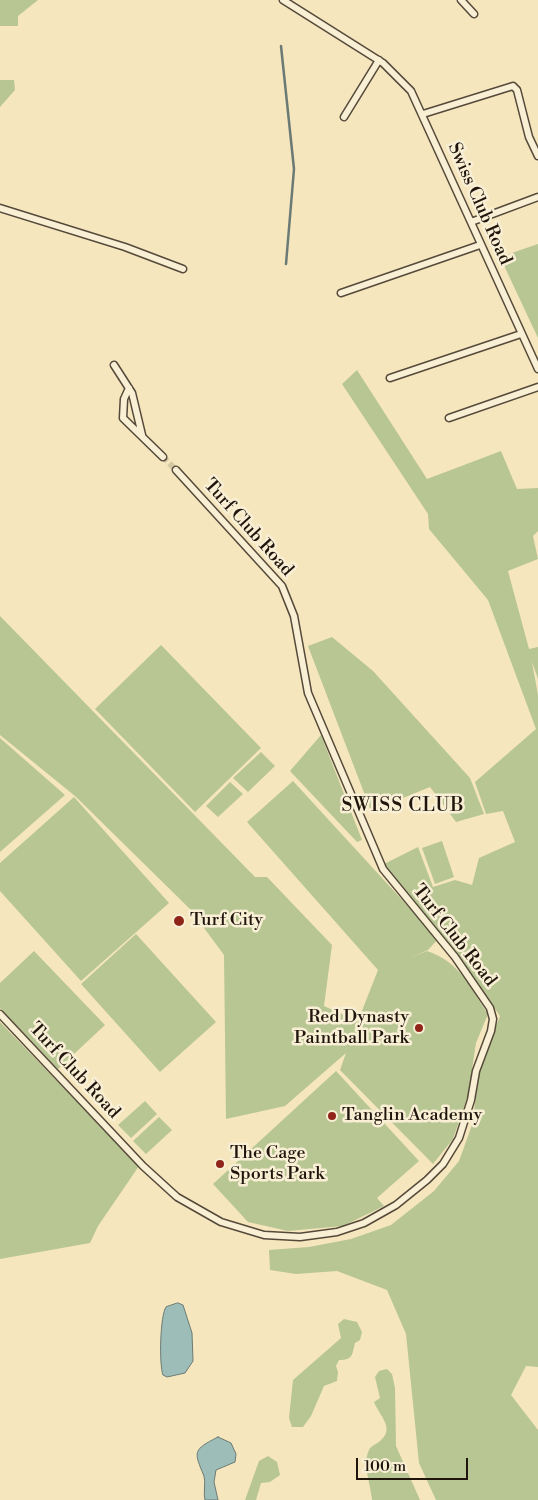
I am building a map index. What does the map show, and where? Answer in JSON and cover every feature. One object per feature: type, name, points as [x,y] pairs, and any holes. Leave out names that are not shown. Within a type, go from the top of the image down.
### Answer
[{"type":"street","name":"Swiss Club Road","points":[[284,0],[380,60],[411,91],[538,369]]},
{"type":"street","points":[[461,0],[474,14]]},
{"type":"street","points":[[344,117],[380,60]]},
{"type":"street","points":[[423,114],[513,86],[529,137],[538,156]]},
{"type":"street","points":[[471,222],[538,196]]},
{"type":"street","points":[[0,208],[124,247],[183,269]]},
{"type":"street","points":[[341,293],[480,245]]},
{"type":"street","points":[[390,378],[521,334]]},
{"type":"street","points":[[114,365],[129,388],[142,437]]},
{"type":"street","points":[[129,388],[123,409],[123,418],[163,457]]},
{"type":"street","points":[[449,418],[538,388]]},
{"type":"street","points":[[128,421],[135,407]]},
{"type":"street","name":"Turf Club Road","points":[[0,1014],[143,1166],[188,1205],[221,1222],[264,1235],[300,1237],[337,1232],[364,1223],[407,1197],[440,1167],[452,1152],[459,1138],[468,1110],[476,1071],[493,1019],[490,1008],[473,981],[383,869],[308,693],[294,616],[282,586],[176,470]]},
{"type":"green space","points":[[0,0],[38,0],[18,16],[18,26],[0,26]]},
{"type":"green space","points":[[0,80],[14,80],[15,90],[0,107]]},
{"type":"green space","points":[[538,244],[538,338],[500,257]]},
{"type":"green space","points":[[357,370],[427,479],[501,451],[517,489],[538,488],[538,531],[533,536],[538,559],[508,571],[529,649],[538,647],[538,679],[532,662],[538,695],[538,1367],[526,1366],[511,1395],[538,1430],[538,1500],[436,1500],[419,1463],[406,1334],[387,1290],[337,1271],[296,1274],[270,1270],[269,1250],[309,1247],[351,1239],[391,1225],[434,1191],[459,1161],[472,1125],[480,1067],[500,1016],[465,966],[424,919],[384,864],[418,847],[433,887],[455,880],[472,885],[479,858],[515,842],[503,811],[486,814],[475,782],[536,729],[488,600],[429,529],[428,514],[342,384]]},
{"type":"green space","points":[[0,616],[255,877],[267,877],[332,945],[324,1006],[357,1021],[352,1036],[378,970],[247,822],[293,781],[438,939],[428,950],[410,958],[427,951],[448,962],[463,976],[488,1014],[476,1043],[468,1095],[453,1139],[433,1164],[340,1070],[346,1053],[285,1106],[226,1119],[224,955],[190,909],[75,796],[0,735]]},
{"type":"green space","points":[[332,637],[373,671],[470,778],[484,814],[456,822],[430,787],[371,811],[308,646]]},
{"type":"green space","points":[[161,645],[261,748],[195,812],[95,709]]},
{"type":"green space","points":[[321,735],[362,840],[357,842],[290,771]]},
{"type":"green space","points":[[0,738],[65,795],[0,852]]},
{"type":"green space","points":[[261,752],[275,766],[248,792],[233,778]]},
{"type":"green space","points":[[230,782],[243,794],[218,817],[206,806]]},
{"type":"green space","points":[[74,797],[169,903],[81,981],[0,891],[0,863]]},
{"type":"green space","points":[[442,841],[454,877],[435,884],[422,848]]},
{"type":"green space","points":[[136,934],[216,1022],[160,1072],[81,984]]},
{"type":"green space","points":[[34,951],[105,1025],[58,1069],[0,1008],[0,983]]},
{"type":"green space","points":[[0,1022],[139,1166],[98,1226],[90,1243],[0,1259]]},
{"type":"green space","name":"Tanglin Academy","points":[[336,1071],[419,1161],[377,1198],[384,1206],[343,1226],[288,1231],[248,1222],[213,1184]]},
{"type":"green space","points":[[145,1101],[157,1114],[131,1138],[118,1125]]},
{"type":"green space","points":[[159,1117],[172,1130],[146,1154],[133,1141]]},
{"type":"green space","points":[[344,1319],[357,1322],[362,1332],[360,1340],[355,1343],[349,1358],[339,1360],[336,1366],[338,1372],[337,1381],[324,1386],[311,1416],[303,1427],[292,1427],[289,1418],[293,1380],[341,1338],[338,1324]]},
{"type":"green space","points":[[387,1369],[392,1374],[395,1388],[396,1446],[420,1500],[372,1500],[366,1462],[367,1456],[370,1448],[380,1441],[387,1431],[385,1421],[374,1402],[380,1398],[375,1377],[379,1371]]},
{"type":"green space","points":[[268,1456],[277,1462],[280,1475],[270,1482],[261,1483],[256,1500],[245,1500],[259,1461]]},
{"type":"water","points":[[178,1303],[183,1305],[192,1333],[193,1361],[185,1373],[167,1377],[163,1375],[161,1361],[162,1320],[166,1307]]},
{"type":"water","points":[[218,1437],[231,1443],[236,1454],[235,1462],[216,1470],[214,1482],[218,1500],[205,1500],[205,1479],[198,1462],[198,1452],[203,1445]]},
{"type":"waterway","points":[[281,46],[294,169],[286,264]]},
{"type":"tunnel","points":[[163,457],[176,470]]},
{"type":"place","name":"Turf City","points":[[179,921]]},
{"type":"place","name":"Red Dynasty Paintball Park","points":[[419,1028]]},
{"type":"place","name":"Tanglin Academy","points":[[332,1116]]},
{"type":"place","name":"The Cage Sports Park","points":[[220,1164]]},
{"type":"district","name":"SWISS CLUB","points":[[403,806]]}]
